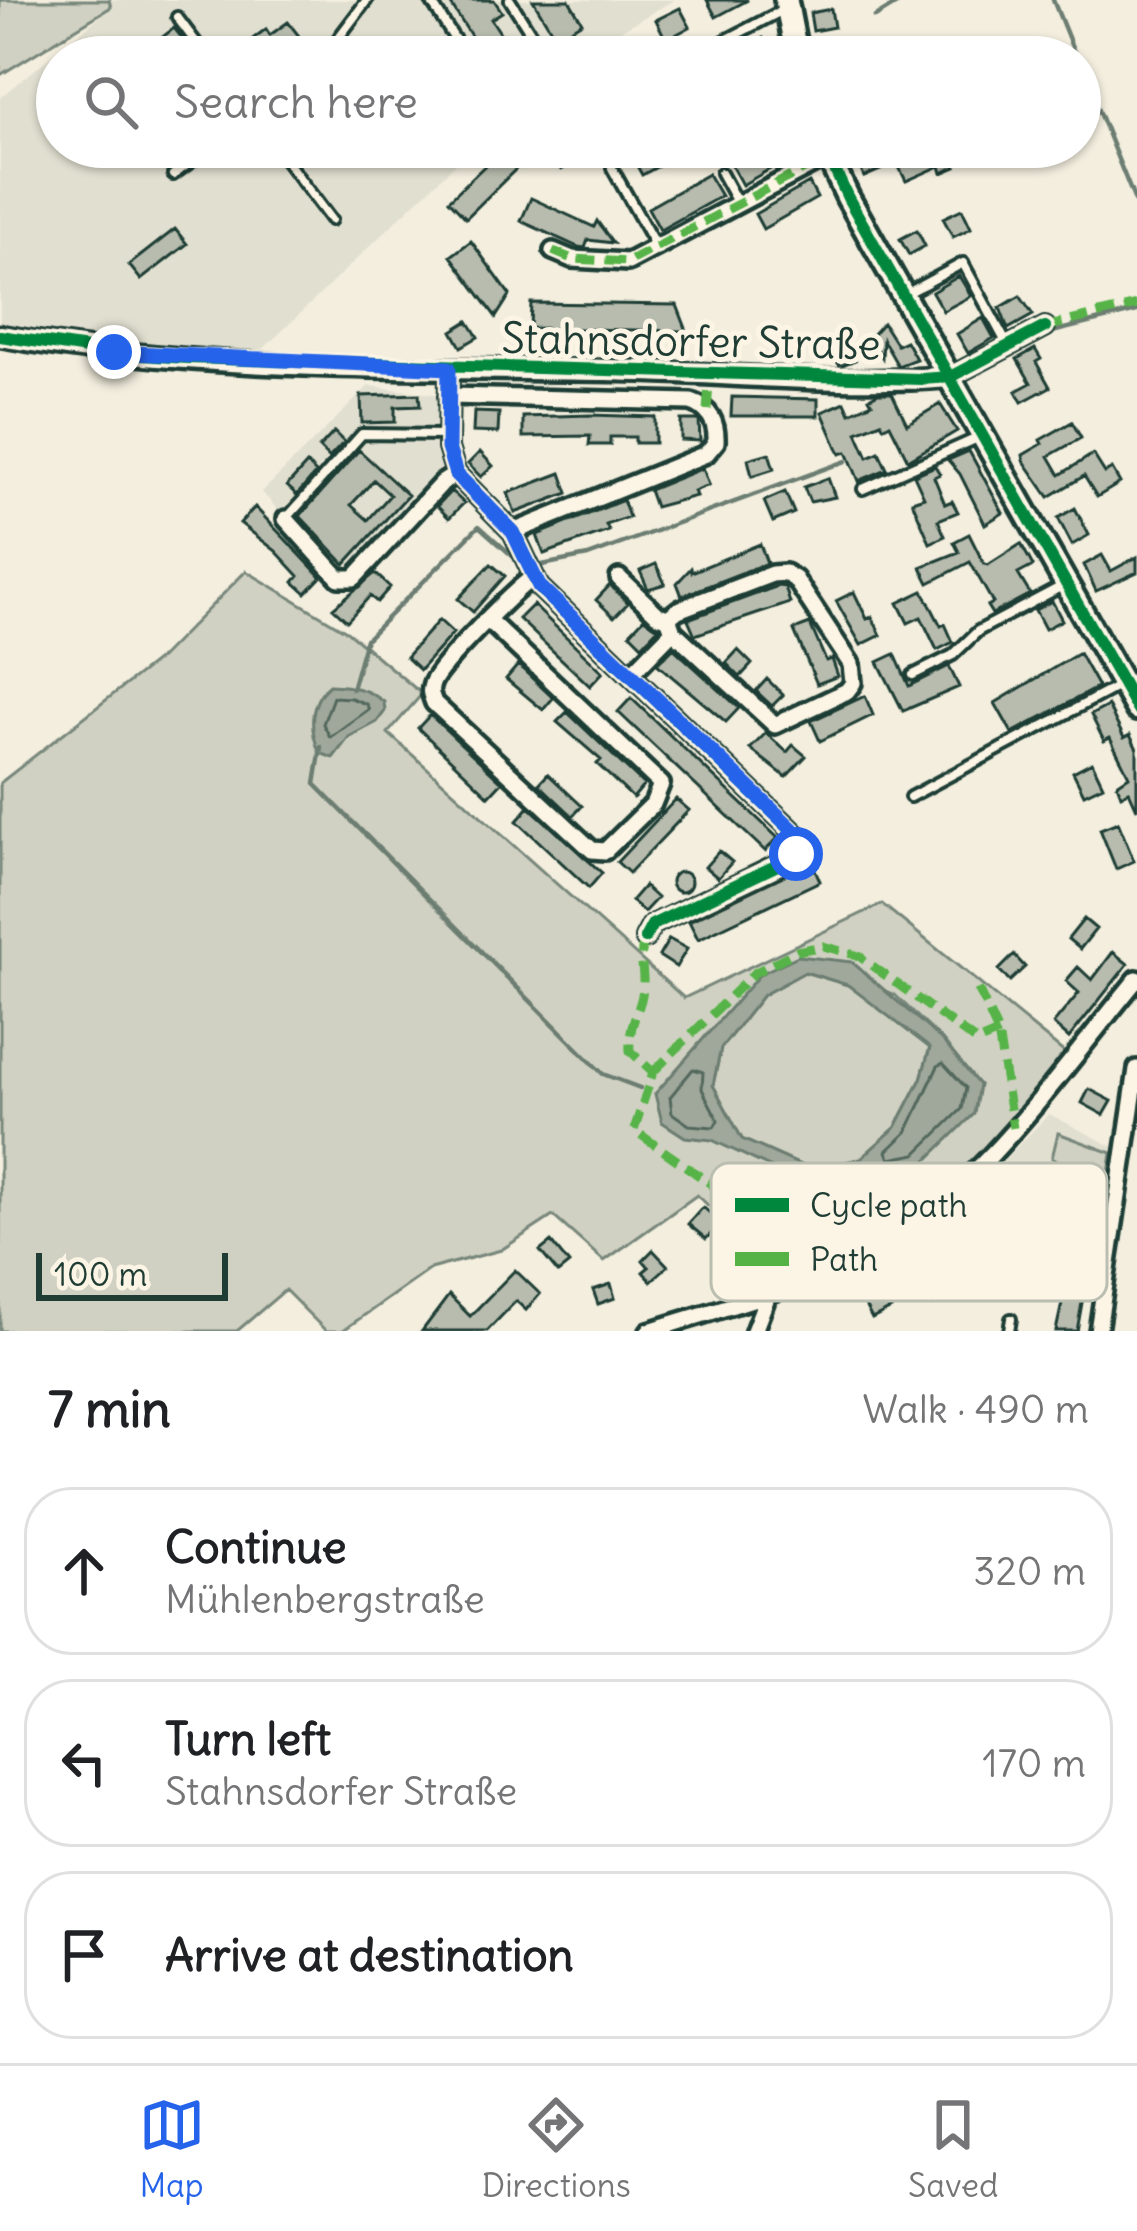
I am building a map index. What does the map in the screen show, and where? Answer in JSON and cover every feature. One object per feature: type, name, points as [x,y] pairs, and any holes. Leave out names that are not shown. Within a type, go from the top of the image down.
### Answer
[{"type":"main road","points":[[787,4],[793,36]]},
{"type":"main road","points":[[835,168],[1137,709]]},
{"type":"street","points":[[553,251],[572,259],[628,262],[799,168]]},
{"type":"street","points":[[950,377],[1045,327]]},
{"type":"street","name":"Stahnsdorfer Straße","points":[[0,336],[170,357],[449,368],[950,377]]},
{"type":"street","points":[[449,368],[448,434],[456,474],[513,532],[533,577],[792,829],[799,845],[788,860],[652,925],[645,938]]},
{"type":"street","points":[[448,396],[692,402],[711,416],[716,442],[706,454],[513,532]]},
{"type":"street","points":[[286,519],[339,578],[354,578],[442,483],[456,474]]},
{"type":"street","points":[[619,578],[670,625],[775,725],[847,692],[853,683],[851,664],[795,579],[785,573],[678,610],[670,625],[631,674]]},
{"type":"street","points":[[488,620],[661,784],[653,804],[605,851],[592,850],[434,703],[430,690],[434,677],[488,620],[533,577]]},
{"type":"street","points":[[982,1163],[1137,979]]},
{"type":"street","points":[[1107,1271],[1137,1070]]},
{"type":"street","points":[[649,1331],[741,1301]]},
{"type":"street","points":[[754,1331],[766,1301]]},
{"type":"street","points":[[1098,1331],[1102,1301]]},
{"type":"lane","points":[[343,36],[367,0]]},
{"type":"lane","points":[[430,0],[453,36]]},
{"type":"lane","points":[[510,0],[532,35]]},
{"type":"lane","points":[[730,36],[787,4]]},
{"type":"lane","points":[[177,17],[191,36]]},
{"type":"lane","points":[[173,175],[182,168]]},
{"type":"lane","points":[[292,168],[331,220]]},
{"type":"lane","points":[[612,168],[657,250]]},
{"type":"lane","points":[[721,173],[738,205]]},
{"type":"lane","points":[[903,296],[963,263],[1008,346]]},
{"type":"lane","points":[[286,519],[362,434],[448,434]]},
{"type":"lane","points":[[863,489],[983,436]]},
{"type":"lane","points":[[913,675],[953,655],[978,631],[1067,584]]},
{"type":"lane","points":[[910,797],[1124,684]]},
{"type":"lane","points":[[1009,1331],[1011,1319]]},
{"type":"shaded area","points":[[0,0],[109,0],[111,7],[64,36],[36,36],[36,53],[0,75]]},
{"type":"shaded area","points":[[109,0],[674,0],[611,36],[76,36],[110,8]]},
{"type":"shaded area","points":[[36,69],[36,168],[451,168],[259,353],[0,336],[0,98]]},
{"type":"shaded area","points":[[369,386],[448,396],[456,474],[354,578],[339,578],[262,492]]},
{"type":"shaded area","points":[[246,571],[348,632],[422,694],[388,733],[684,998],[882,904],[1071,1058],[975,1163],[923,1163],[979,1085],[942,1040],[895,995],[798,956],[656,1094],[712,1139],[762,1163],[711,1163],[711,1208],[697,1195],[604,1261],[553,1216],[501,1250],[430,1269],[342,1331],[326,1331],[285,1290],[237,1331],[0,1331],[0,783],[160,658]]},
{"type":"shaded area","points":[[804,972],[848,985],[930,1047],[921,1079],[896,1127],[860,1159],[796,1163],[742,1139],[713,1085],[721,1048],[763,995]]},
{"type":"shaded area","points":[[1049,1114],[1129,1155],[1107,1268],[1107,1163],[1001,1163]]},
{"type":"shaded area","points":[[1058,1133],[1112,1153],[1107,1187],[1107,1163],[1061,1163],[1052,1158]]},
{"type":"water","points":[[329,685],[371,694],[384,702],[385,711],[377,722],[349,737],[333,758],[320,753],[313,726],[314,708]]},
{"type":"water","points":[[798,956],[852,962],[942,1040],[979,1085],[974,1114],[924,1163],[840,1163],[860,1159],[896,1127],[921,1079],[930,1048],[848,985],[805,972],[763,995],[721,1048],[713,1085],[742,1139],[796,1163],[761,1163],[712,1140],[685,1137],[662,1122],[655,1094],[760,974]]},
{"type":"building","points":[[448,0],[494,0],[502,12],[491,19],[502,36],[471,36]]},
{"type":"building","points":[[533,0],[569,0],[582,22],[555,36]]},
{"type":"building","points":[[707,0],[748,0],[716,17]]},
{"type":"building","points":[[680,8],[690,27],[664,36],[656,20]]},
{"type":"building","points":[[831,9],[834,27],[813,31],[810,13]]},
{"type":"building","points":[[288,22],[299,36],[257,36],[266,29],[270,35]]},
{"type":"building","points":[[482,168],[516,169],[466,218],[449,200]]},
{"type":"building","points":[[733,168],[772,168],[742,185]]},
{"type":"building","points":[[860,168],[885,168],[864,177]]},
{"type":"building","points":[[900,168],[935,168],[906,181]]},
{"type":"building","points":[[708,174],[721,196],[660,230],[648,208]]},
{"type":"building","points":[[809,183],[817,198],[763,229],[755,214]]},
{"type":"building","points":[[531,198],[594,227],[597,221],[613,243],[588,240],[585,248],[578,247],[521,221]]},
{"type":"building","points":[[962,209],[971,228],[953,237],[943,218]]},
{"type":"building","points":[[175,229],[187,244],[141,280],[129,265]]},
{"type":"building","points":[[917,230],[925,246],[909,255],[900,239]]},
{"type":"building","points":[[471,241],[510,295],[496,317],[451,256]]},
{"type":"building","points":[[959,276],[971,296],[943,311],[932,292]]},
{"type":"building","points":[[1020,296],[1033,315],[1008,329],[1000,308]]},
{"type":"building","points":[[531,303],[677,305],[687,331],[530,328]]},
{"type":"building","points":[[983,318],[994,338],[968,353],[957,334]]},
{"type":"building","points":[[468,321],[478,337],[461,347],[452,331]]},
{"type":"building","points":[[883,323],[897,345],[906,341],[916,359],[898,366],[883,340],[882,357],[870,337]]},
{"type":"building","points":[[845,344],[855,360],[840,366],[831,353]]},
{"type":"building","points":[[1035,349],[1041,359],[1036,362],[1050,387],[1022,402],[1016,391],[1031,383],[1017,359]]},
{"type":"building","points":[[892,393],[907,424],[940,404],[957,431],[908,460],[890,424],[884,427],[881,422],[857,432],[868,457],[879,452],[887,469],[859,481],[847,452],[840,454],[822,412],[845,402],[850,413],[872,403],[869,398]]},
{"type":"building","points":[[419,394],[420,406],[395,407],[395,422],[362,423],[361,396]]},
{"type":"building","points":[[732,397],[818,399],[818,416],[731,416]]},
{"type":"building","points":[[474,412],[499,413],[498,433],[473,432]]},
{"type":"building","points":[[523,417],[655,417],[655,443],[635,443],[635,437],[610,437],[610,445],[589,445],[590,436],[523,437]]},
{"type":"building","points":[[681,420],[699,420],[700,441],[681,440]]},
{"type":"building","points":[[1072,422],[1081,438],[1049,456],[1060,475],[1093,454],[1105,473],[1112,469],[1120,483],[1097,497],[1084,476],[1049,497],[1024,461],[1023,455],[1042,444],[1040,440]]},
{"type":"building","points":[[334,432],[344,442],[329,458],[319,448]]},
{"type":"building","points":[[359,450],[408,495],[345,564],[300,516]],"holes":[[[374,480],[390,495],[368,520],[351,505]]]},
{"type":"building","points":[[969,451],[1003,513],[985,524],[948,460]]},
{"type":"building","points":[[480,452],[493,466],[481,477],[468,464]]},
{"type":"building","points":[[769,453],[774,469],[752,476],[748,459]]},
{"type":"building","points":[[307,464],[316,473],[297,495],[287,486]]},
{"type":"building","points":[[935,466],[940,474],[934,477],[945,504],[952,501],[958,512],[938,520],[945,536],[930,543],[912,501],[924,497],[914,475]]},
{"type":"building","points":[[703,468],[709,485],[694,491],[696,496],[655,507],[649,490]]},
{"type":"building","points":[[561,473],[568,493],[515,513],[508,493]]},
{"type":"building","points":[[828,478],[835,497],[810,502],[804,487]]},
{"type":"building","points":[[451,491],[464,503],[449,518],[437,506]]},
{"type":"building","points":[[785,492],[794,513],[773,522],[764,501]]},
{"type":"building","points":[[623,500],[629,517],[606,525],[609,531],[544,554],[537,535]]},
{"type":"building","points":[[255,507],[321,577],[306,593],[294,582],[299,576],[276,551],[240,523]]},
{"type":"building","points":[[1075,508],[1089,535],[1072,545],[1058,518]]},
{"type":"building","points":[[969,534],[988,565],[1021,544],[1033,566],[1018,574],[1030,594],[992,614],[987,606],[993,603],[970,562],[929,583],[921,567],[959,552],[954,542]]},
{"type":"building","points":[[760,544],[767,563],[682,596],[677,583],[691,568],[692,572]]},
{"type":"building","points":[[1102,555],[1111,571],[1137,557],[1137,572],[1096,591],[1084,565]]},
{"type":"building","points":[[491,564],[505,576],[473,612],[458,599]]},
{"type":"building","points":[[656,564],[665,584],[648,589],[640,571]]},
{"type":"building","points":[[375,573],[390,587],[377,602],[370,596],[347,621],[333,608]]},
{"type":"building","points":[[610,585],[628,603],[614,617],[596,600]]},
{"type":"building","points":[[785,587],[790,603],[695,635],[688,619]]},
{"type":"building","points":[[923,591],[953,642],[937,650],[921,617],[908,623],[898,603]]},
{"type":"building","points":[[854,592],[881,635],[861,645],[836,601]]},
{"type":"building","points":[[1052,601],[1062,620],[1045,629],[1035,610]]},
{"type":"building","points":[[533,605],[603,672],[590,686],[519,619]]},
{"type":"building","points":[[644,618],[658,628],[642,645],[630,633]]},
{"type":"building","points":[[439,620],[453,633],[420,670],[406,657]]},
{"type":"building","points":[[810,624],[838,676],[817,684],[794,630]]},
{"type":"building","points":[[673,648],[739,708],[726,722],[657,664]]},
{"type":"building","points":[[738,650],[752,664],[740,677],[726,663]]},
{"type":"building","points":[[1079,653],[1098,687],[1012,733],[995,703]]},
{"type":"building","points":[[895,654],[909,686],[949,666],[959,687],[903,711],[878,662]]},
{"type":"building","points":[[518,665],[553,698],[543,710],[506,679]]},
{"type":"building","points":[[767,679],[783,695],[772,706],[756,691]]},
{"type":"building","points":[[865,696],[873,715],[820,741],[811,721]]},
{"type":"building","points":[[631,698],[778,838],[765,851],[618,712]]},
{"type":"building","points":[[1108,706],[1124,738],[1130,735],[1137,749],[1137,809],[1129,791],[1121,795],[1117,784],[1129,776],[1110,738],[1104,741],[1091,715]]},
{"type":"building","points":[[567,712],[644,785],[633,798],[597,764],[601,760],[557,722]]},
{"type":"building","points":[[430,715],[502,782],[489,796],[418,728]]},
{"type":"building","points":[[766,733],[787,752],[793,745],[806,756],[786,777],[750,749]]},
{"type":"building","points":[[1092,762],[1103,785],[1084,794],[1073,772]]},
{"type":"building","points":[[548,774],[582,806],[573,816],[539,784]]},
{"type":"building","points":[[676,799],[689,810],[629,873],[617,862]]},
{"type":"building","points":[[529,807],[602,873],[589,888],[517,821]]},
{"type":"building","points":[[1118,822],[1134,861],[1116,869],[1100,829]]},
{"type":"building","points":[[719,851],[732,862],[718,878],[705,867]]},
{"type":"building","points":[[812,862],[820,881],[698,939],[689,921]]},
{"type":"building","points":[[681,872],[691,882],[681,892],[671,882]]},
{"type":"building","points":[[644,886],[657,898],[644,912],[631,901]]},
{"type":"building","points":[[1084,919],[1096,929],[1080,949],[1068,939]]},
{"type":"building","points":[[669,939],[687,949],[676,967],[659,956]]},
{"type":"building","points":[[1113,952],[1128,964],[1069,1038],[1053,1024],[1079,993],[1066,981],[1078,967],[1092,980]]},
{"type":"building","points":[[1014,955],[1025,967],[1010,981],[999,970]]},
{"type":"building","points":[[1089,1089],[1112,1101],[1104,1115],[1082,1103]]},
{"type":"building","points":[[703,1207],[711,1214],[711,1234],[706,1239],[688,1224]]},
{"type":"building","points":[[551,1242],[569,1264],[558,1273],[540,1251]]},
{"type":"building","points":[[653,1250],[668,1266],[651,1281],[643,1272],[649,1267],[643,1260]]},
{"type":"building","points":[[515,1270],[540,1294],[526,1310],[516,1301],[487,1331],[422,1331],[449,1295],[470,1316]]},
{"type":"building","points":[[611,1284],[615,1298],[598,1304],[593,1290]]},
{"type":"building","points":[[887,1301],[891,1309],[872,1319],[863,1302]]},
{"type":"building","points":[[1062,1301],[1082,1301],[1077,1331],[1056,1331]]},
{"type":"waterway","points":[[875,17],[903,0]]},
{"type":"waterway","points":[[1053,0],[1068,36]]},
{"type":"waterway","points":[[1101,118],[1137,206]]},
{"type":"waterway","points":[[1052,332],[1137,311]]},
{"type":"waterway","points":[[537,566],[588,556],[846,461]]},
{"type":"waterway","points":[[352,689],[366,639],[479,526],[517,560]]},
{"type":"waterway","points":[[321,747],[315,784],[603,1074],[640,1088]]},
{"type":"marked path","points":[[553,251],[572,259],[628,262],[806,168]]},
{"type":"marked path","points":[[1045,327],[1137,305]]},
{"type":"marked path","points":[[707,410],[710,373]]},
{"type":"marked path","points":[[645,938],[642,995],[630,1051],[653,1072],[634,1130],[711,1184]]},
{"type":"marked path","points":[[653,1072],[754,973],[797,951],[823,946],[859,956],[977,1042],[998,1033]]},
{"type":"marked path","points":[[978,989],[998,1033],[1013,1128]]},
{"type":"cycle path","points":[[834,168],[1137,709]]},
{"type":"cycle path","points":[[0,336],[114,353],[188,358],[921,379],[950,377],[1045,327]]},
{"type":"cycle path","points":[[449,369],[448,448],[456,474],[513,532],[539,587],[797,835],[799,845],[788,860],[652,925],[645,938]]},
{"type":"route","points":[[114,352],[449,368],[448,448],[456,474],[513,532],[539,586],[792,829],[799,845],[796,854]]}]
